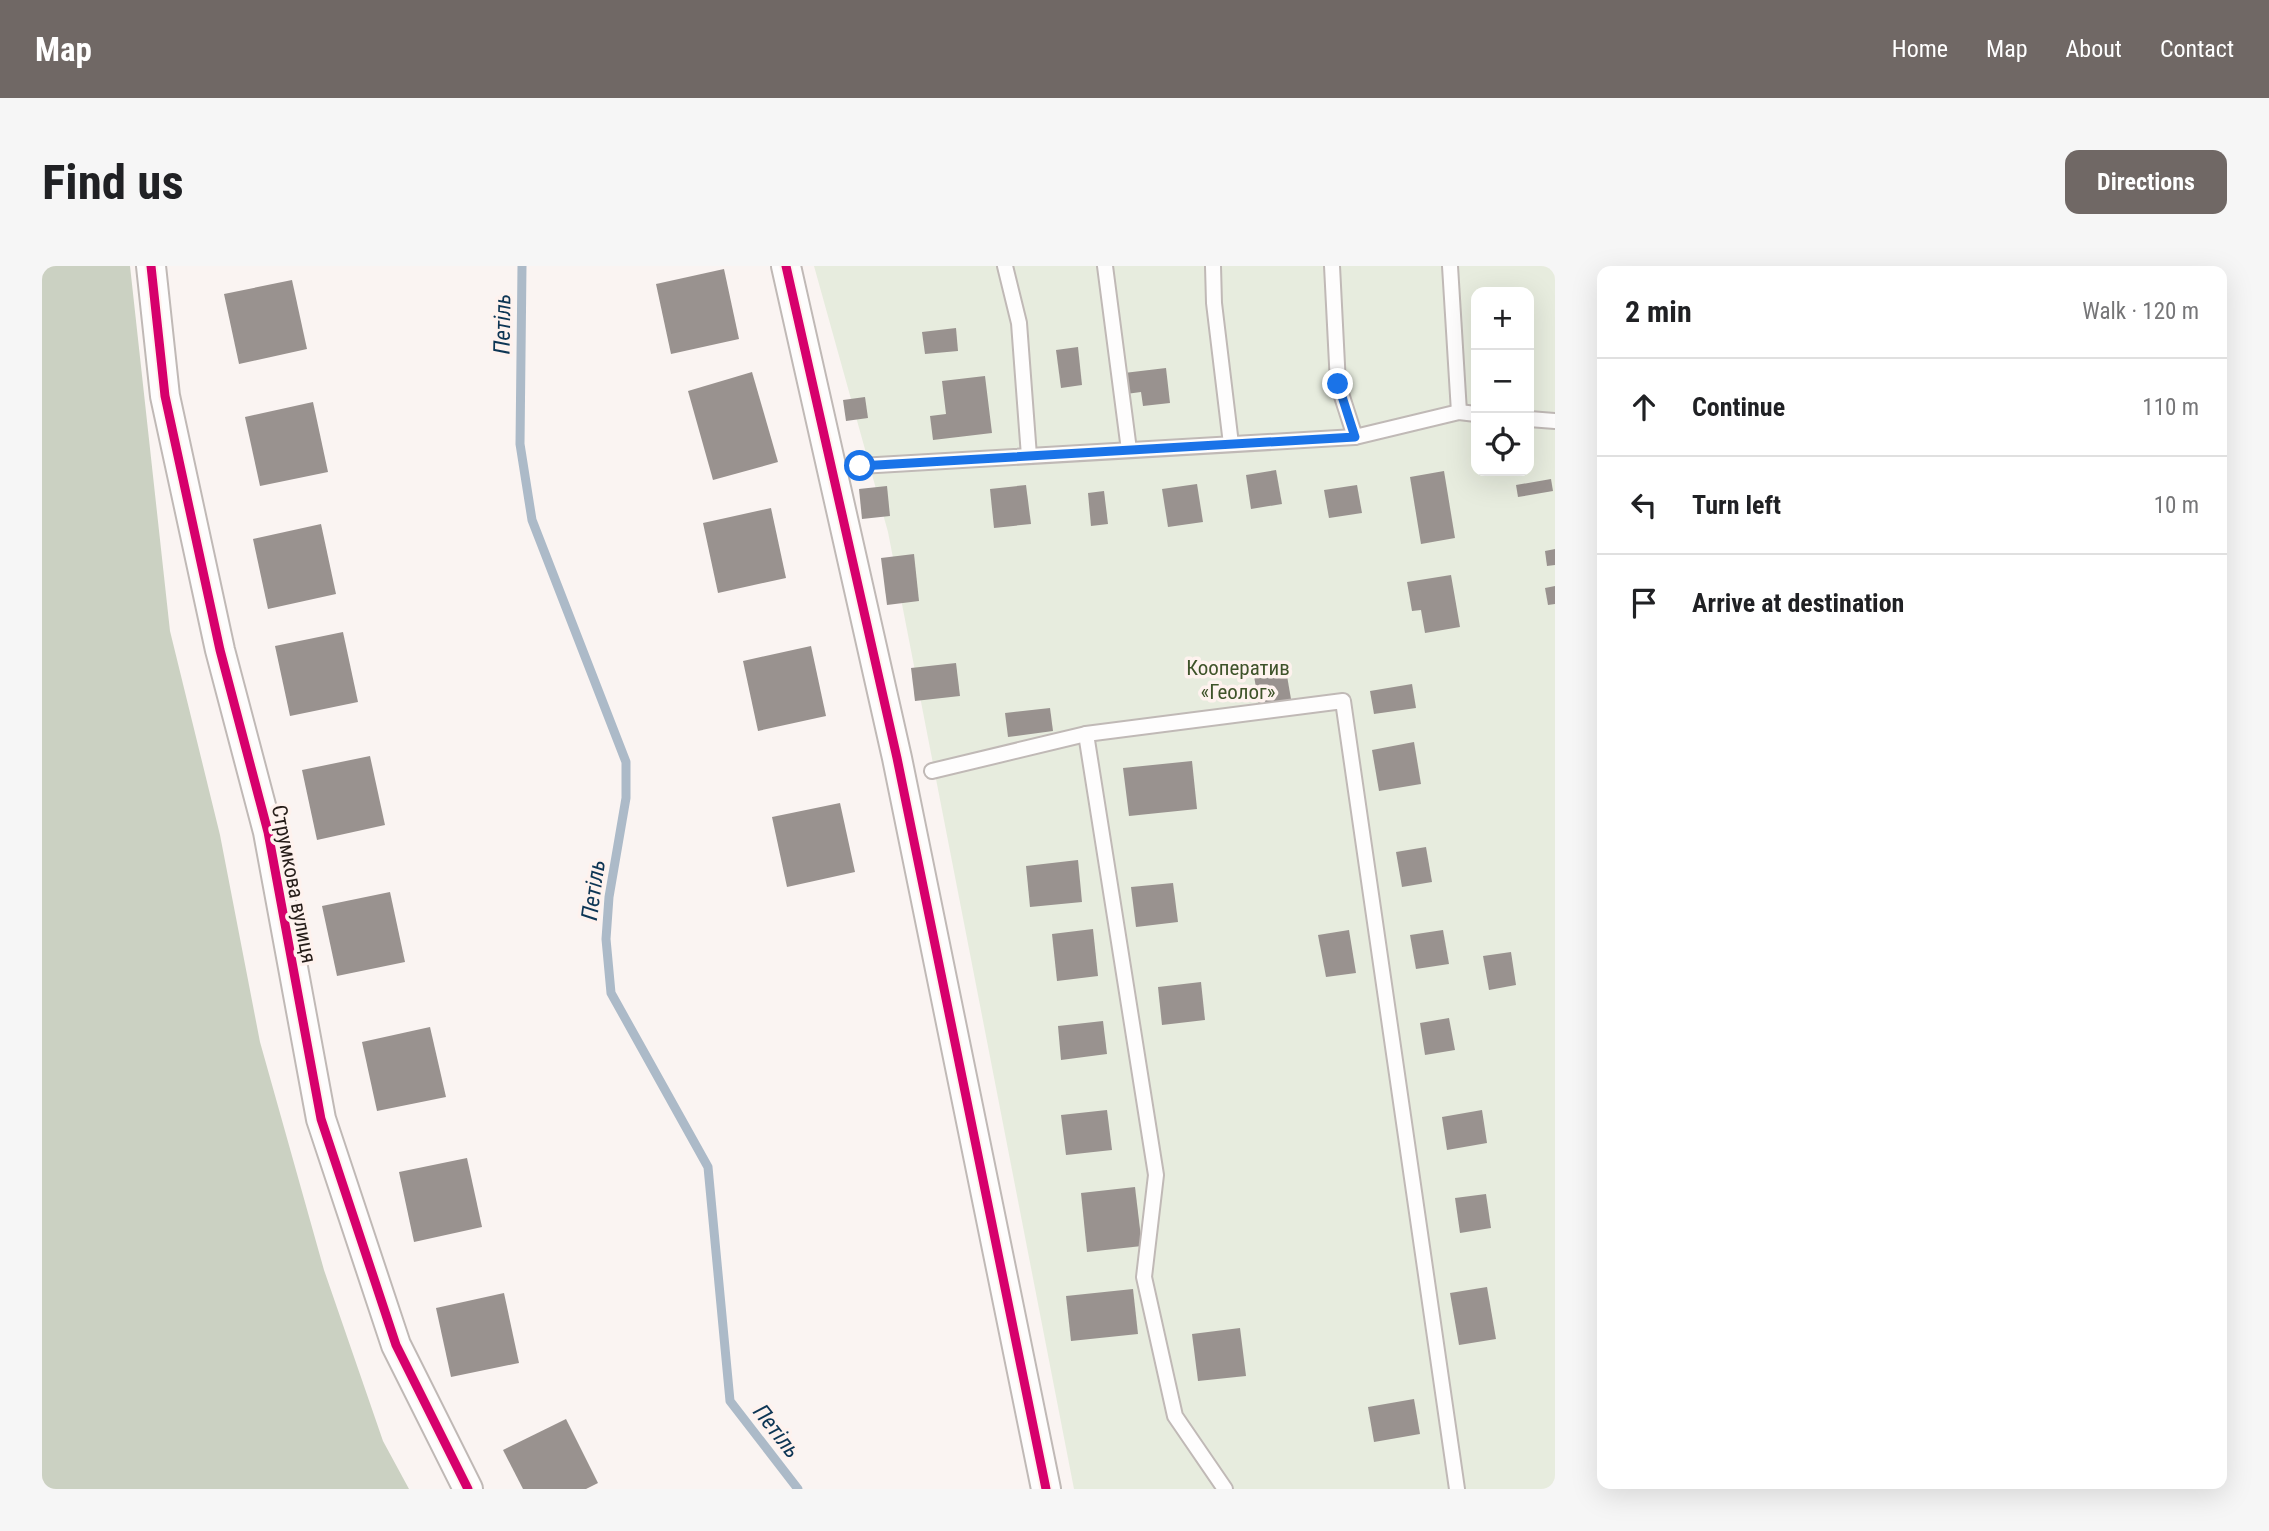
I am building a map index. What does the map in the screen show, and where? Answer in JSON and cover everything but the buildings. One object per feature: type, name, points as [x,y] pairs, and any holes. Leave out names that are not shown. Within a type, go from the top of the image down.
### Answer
[{"type":"street","name":"Струмкова вулиця","points":[[151,266],[165,396],[220,650],[268,832],[321,1119],[396,1345],[468,1489]]},
{"type":"street","points":[[786,266],[897,758],[1046,1489]]},
{"type":"lane","points":[[1005,266],[1019,323],[1029,456]]},
{"type":"lane","points":[[1105,266],[1129,450]]},
{"type":"lane","points":[[1213,266],[1213,303],[1231,444]]},
{"type":"lane","points":[[1332,266],[1338,384],[1355,437]]},
{"type":"lane","points":[[1450,266],[1459,412]]},
{"type":"lane","points":[[860,466],[1355,437],[1459,412],[1471,413]]},
{"type":"lane","points":[[1534,419],[1555,421]]},
{"type":"lane","points":[[932,771],[1086,734],[1343,701],[1457,1489]]},
{"type":"lane","points":[[1086,734],[1156,1175],[1144,1277],[1175,1416],[1225,1489]]},
{"type":"green space","points":[[42,266],[130,266],[170,631],[220,835],[260,1042],[324,1270],[383,1441],[409,1489],[42,1489]]},
{"type":"green space","name":"Кооператив «Геолог»","points":[[814,266],[1555,266],[1555,1489],[1074,1489],[888,532]]},
{"type":"waterway","name":"Петіль","points":[[522,266],[520,444],[532,520],[626,762],[626,798],[609,897],[606,939],[611,993],[708,1167],[730,1401],[798,1489]]},
{"type":"cycle path","points":[[151,266],[165,396],[220,650],[268,832],[321,1119],[396,1345],[468,1489]]},
{"type":"cycle path","points":[[786,266],[897,758],[1046,1489]]},
{"type":"route","points":[[860,466],[1355,437],[1338,384]]}]
